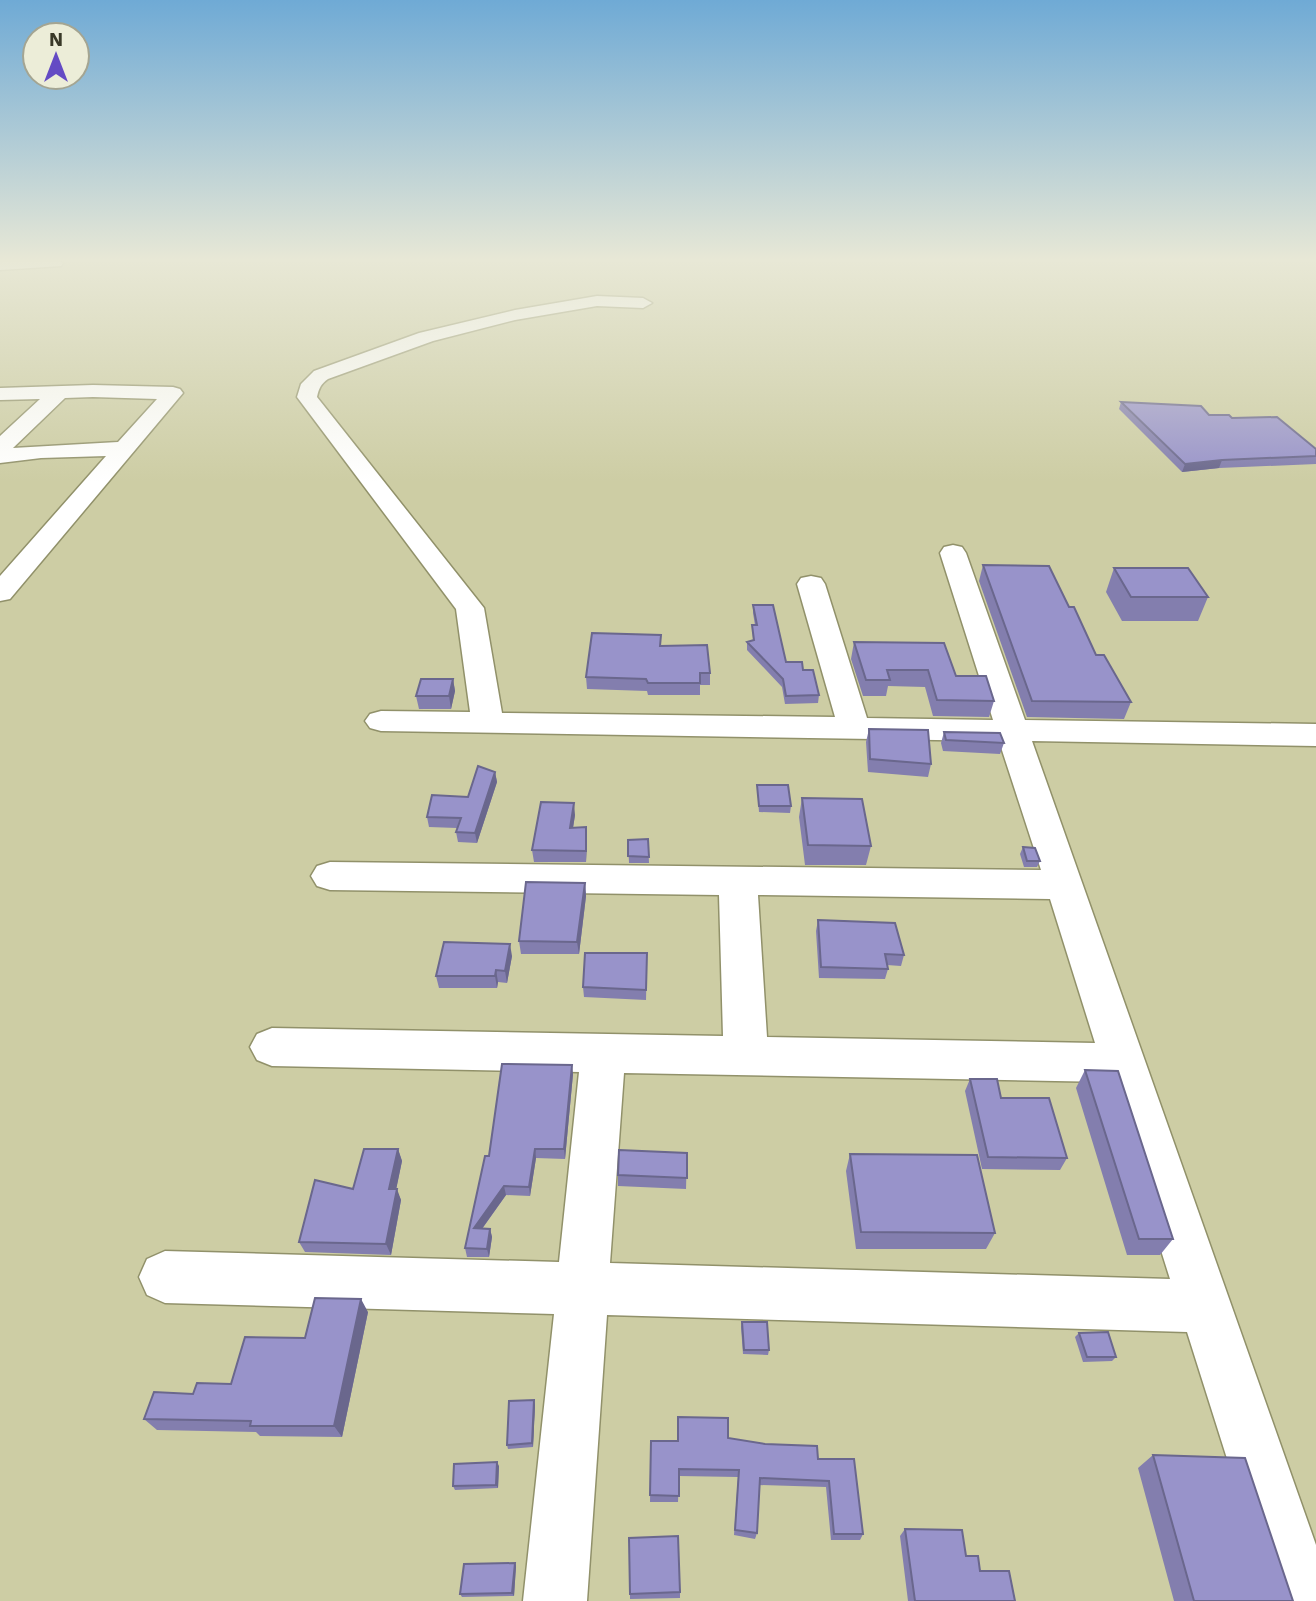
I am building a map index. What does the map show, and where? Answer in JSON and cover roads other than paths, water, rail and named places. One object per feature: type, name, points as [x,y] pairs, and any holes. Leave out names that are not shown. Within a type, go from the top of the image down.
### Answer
[{"type":"street","points":[[442,333],[321,375],[312,382],[307,397],[470,608],[488,722]]},
{"type":"street","points":[[0,394],[93,391],[173,393],[5,581]]},
{"type":"street","points":[[0,448],[58,393]]},
{"type":"street","points":[[0,456],[41,451],[124,449]]},
{"type":"street","points":[[953,554],[1304,1601]]},
{"type":"street","points":[[811,584],[853,728]]},
{"type":"street","points":[[381,721],[1316,734]]},
{"type":"street","points":[[330,876],[1064,885]]},
{"type":"street","points":[[738,881],[746,1056]]},
{"type":"street","points":[[272,1047],[1124,1063]]},
{"type":"street","points":[[555,1601],[603,1053]]},
{"type":"street","points":[[165,1277],[1205,1306]]}]
